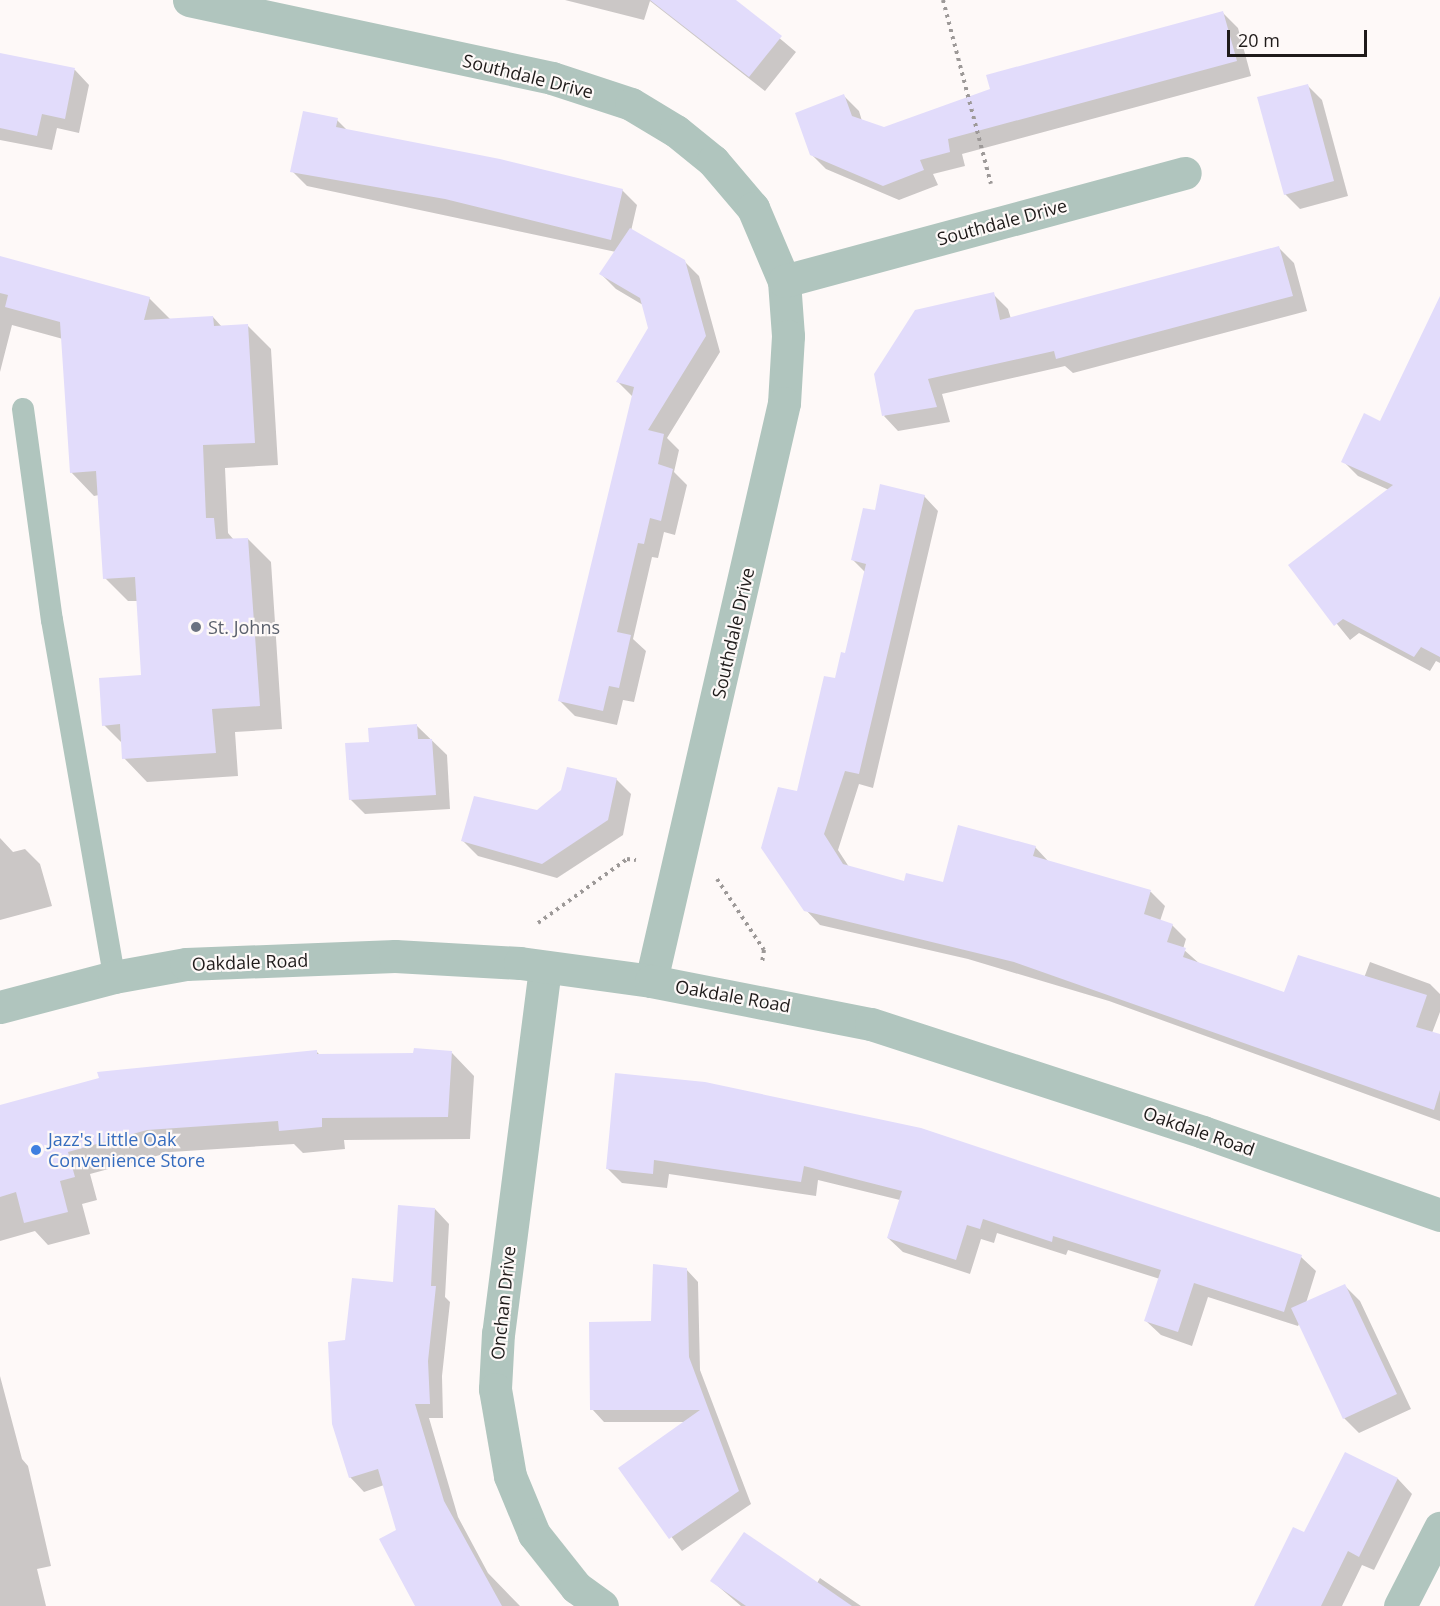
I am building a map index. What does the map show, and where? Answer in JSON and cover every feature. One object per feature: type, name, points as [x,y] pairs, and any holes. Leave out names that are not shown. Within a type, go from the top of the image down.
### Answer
[{"type":"street","name":"Southdale Drive","points":[[189,0],[552,78],[631,104],[676,131],[713,161],[753,208],[784,281],[788,336],[782,414],[651,981]]},
{"type":"street","name":"Southdale Drive","points":[[784,281],[1185,173]]},
{"type":"street","name":"Oakdale Road","points":[[0,1007],[114,977],[186,964],[395,956],[520,963],[651,981],[872,1024],[1203,1131],[1440,1215]]},
{"type":"street","name":"Onchan Drive","points":[[545,968],[498,1333],[495,1389],[510,1476],[534,1534],[576,1587],[602,1606]]},
{"type":"street","points":[[1400,1606],[1440,1528]]},
{"type":"lane","points":[[23,409],[52,620],[114,977]]},
{"type":"path","points":[[943,0],[1001,223]]},
{"type":"building","points":[[650,0],[736,0],[782,36],[749,77]]},
{"type":"building","points":[[1223,11],[1237,61],[948,139],[950,152],[920,160],[924,170],[883,186],[810,155],[795,113],[844,94],[852,116],[884,127],[990,89],[986,75]]},
{"type":"building","points":[[0,53],[75,68],[65,119],[42,114],[37,136],[0,128]]},
{"type":"building","points":[[1308,84],[1334,181],[1284,195],[1257,97]]},
{"type":"building","points":[[303,111],[338,118],[336,127],[500,159],[623,189],[611,240],[445,199],[290,172]]},
{"type":"building","points":[[630,228],[685,260],[706,336],[648,430],[664,434],[658,464],[673,469],[661,521],[650,518],[644,544],[638,543],[617,632],[631,635],[619,688],[609,686],[603,711],[558,701],[634,387],[616,382],[648,328],[640,298],[599,274]]},
{"type":"building","points":[[1279,246],[1293,296],[1056,359],[1054,351],[928,379],[937,407],[882,416],[874,374],[915,310],[994,292],[1000,320]]},
{"type":"building","points":[[0,256],[150,297],[144,320],[213,316],[214,326],[248,324],[255,443],[203,445],[206,518],[214,518],[216,539],[248,538],[260,706],[212,709],[216,753],[122,759],[120,724],[102,726],[99,678],[141,675],[135,577],[103,579],[96,471],[70,473],[60,322],[5,307],[8,295],[0,293]]},
{"type":"building","points":[[1440,296],[1440,657],[1421,647],[1414,657],[1343,619],[1334,626],[1288,565],[1393,485],[1341,462],[1364,413],[1380,421]]},
{"type":"building","points":[[880,484],[925,495],[859,774],[845,771],[824,834],[843,864],[904,881],[906,873],[943,882],[958,825],[1036,846],[1033,856],[1151,890],[1144,914],[1173,924],[1167,942],[1186,948],[1183,957],[1284,992],[1298,955],[1427,995],[1416,1027],[1440,1034],[1440,1090],[1434,1110],[1014,962],[804,911],[761,848],[778,787],[797,791],[824,676],[835,678],[841,652],[845,653],[866,564],[851,560],[863,508],[875,510]]},
{"type":"building","points":[[417,724],[418,739],[432,739],[436,795],[349,800],[345,743],[369,742],[368,728]]},
{"type":"building","points":[[567,767],[617,778],[608,820],[542,864],[461,841],[474,796],[537,810],[561,790]]},
{"type":"building","points":[[414,1048],[452,1051],[448,1117],[322,1118],[322,1127],[279,1131],[278,1121],[147,1130],[68,1152],[75,1177],[60,1181],[68,1212],[24,1223],[16,1192],[0,1197],[0,1105],[99,1078],[97,1072],[317,1050],[317,1054],[413,1053]]},
{"type":"building","points":[[615,1073],[705,1082],[921,1128],[1302,1255],[1284,1312],[1194,1283],[1178,1332],[1144,1321],[1161,1270],[1053,1236],[1052,1242],[983,1219],[980,1229],[967,1225],[956,1260],[887,1238],[902,1191],[804,1166],[801,1182],[654,1160],[653,1174],[606,1169]]},
{"type":"building","points":[[398,1205],[435,1208],[431,1286],[436,1286],[428,1361],[430,1404],[415,1404],[444,1501],[502,1606],[415,1606],[379,1539],[396,1530],[378,1469],[349,1478],[332,1424],[328,1342],[345,1340],[352,1278],[393,1282]]},
{"type":"building","points":[[653,1264],[687,1268],[689,1357],[739,1491],[669,1539],[618,1468],[700,1410],[590,1410],[589,1322],[651,1321]]},
{"type":"building","points":[[1345,1284],[1397,1394],[1343,1419],[1291,1308]]},
{"type":"building","points":[[1345,1452],[1398,1478],[1359,1557],[1348,1551],[1321,1606],[1254,1606],[1293,1527],[1304,1532]]},
{"type":"building","points":[[744,1532],[852,1606],[746,1606],[710,1581]]},
{"type":"place","name":"St. Johns","points":[[196,627]]},
{"type":"place","name":"Jazz's Little Oak Convenience Store","points":[[36,1150]]}]
